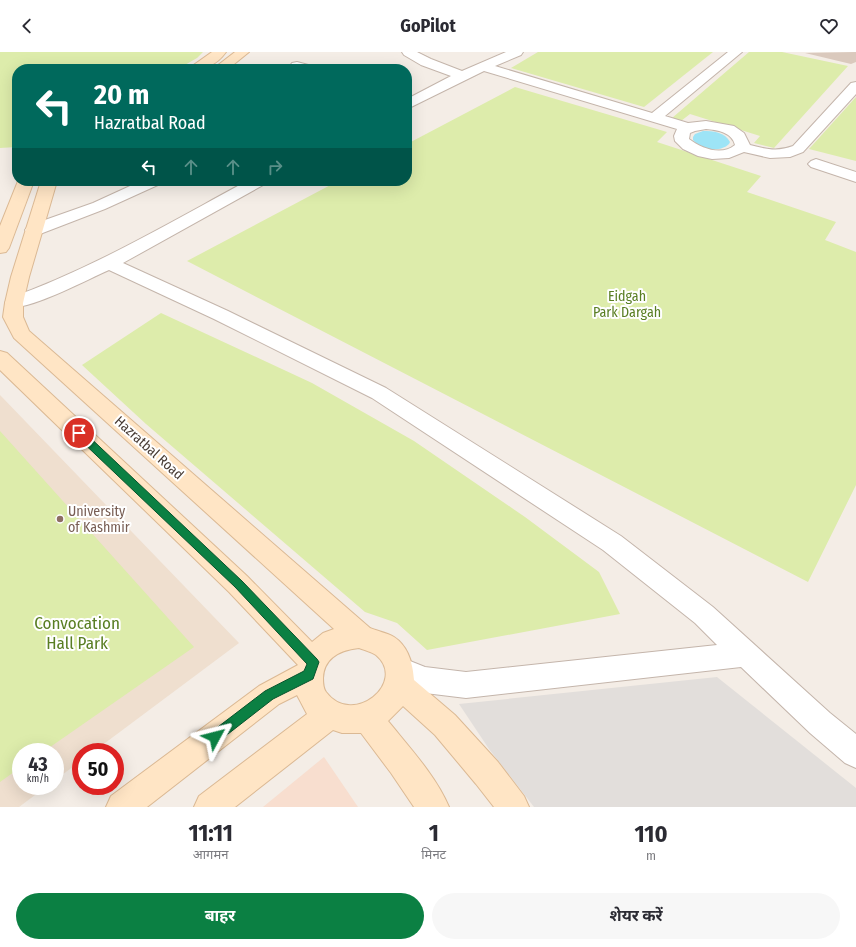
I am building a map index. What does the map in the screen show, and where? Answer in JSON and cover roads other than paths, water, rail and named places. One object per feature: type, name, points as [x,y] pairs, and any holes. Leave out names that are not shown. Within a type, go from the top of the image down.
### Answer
[{"type":"main road","points":[[204,64],[220,52]]},
{"type":"main road","points":[[228,64],[243,52]]},
{"type":"main road","points":[[0,248],[24,186]]},
{"type":"main road","name":"Hazratbal Road","points":[[47,186],[34,230],[7,305],[21,334],[360,636]]},
{"type":"main road","points":[[0,358],[238,584],[311,669]]},
{"type":"main road","points":[[360,636],[374,639],[387,646],[395,657],[399,678],[393,699],[381,710],[367,718],[347,720],[329,715],[316,703],[309,688],[311,669],[321,651],[332,643],[346,637],[360,636]]},
{"type":"main road","points":[[122,807],[269,695],[311,669]]},
{"type":"main road","points":[[399,678],[445,725],[487,773],[513,807]]},
{"type":"main road","points":[[210,807],[329,715]]},
{"type":"main road","points":[[367,718],[402,762],[433,807]]},
{"type":"street","points":[[408,52],[426,62],[462,76]]},
{"type":"street","points":[[412,100],[517,52]]},
{"type":"street","points":[[654,118],[736,52]]},
{"type":"street","points":[[484,67],[688,128]]},
{"type":"street","points":[[741,147],[774,155],[798,149],[856,86]]},
{"type":"street","points":[[706,125],[726,128],[740,136],[743,141],[741,147],[733,153],[709,154],[694,150],[682,141],[680,136],[682,132],[688,128],[706,125]]},
{"type":"street","points":[[816,164],[856,177]]},
{"type":"street","points":[[34,230],[99,206],[143,186]]},
{"type":"street","points":[[7,305],[45,292],[109,263],[250,186]]},
{"type":"street","points":[[109,263],[221,315],[380,393],[612,543],[704,615],[820,723],[856,753]]},
{"type":"street","points":[[399,678],[466,685],[746,654]]},
{"type":"water","points":[[703,131],[722,134],[730,142],[721,149],[710,149],[700,146],[693,140],[693,137],[695,134]]},
{"type":"place","name":"University of Kashmir","points":[[60,519]]},
{"type":"park label","name":"Eidgah Park Dargah","points":[[627,304]]},
{"type":"park label","name":"Convocation Hall Park","points":[[77,633]]}]
